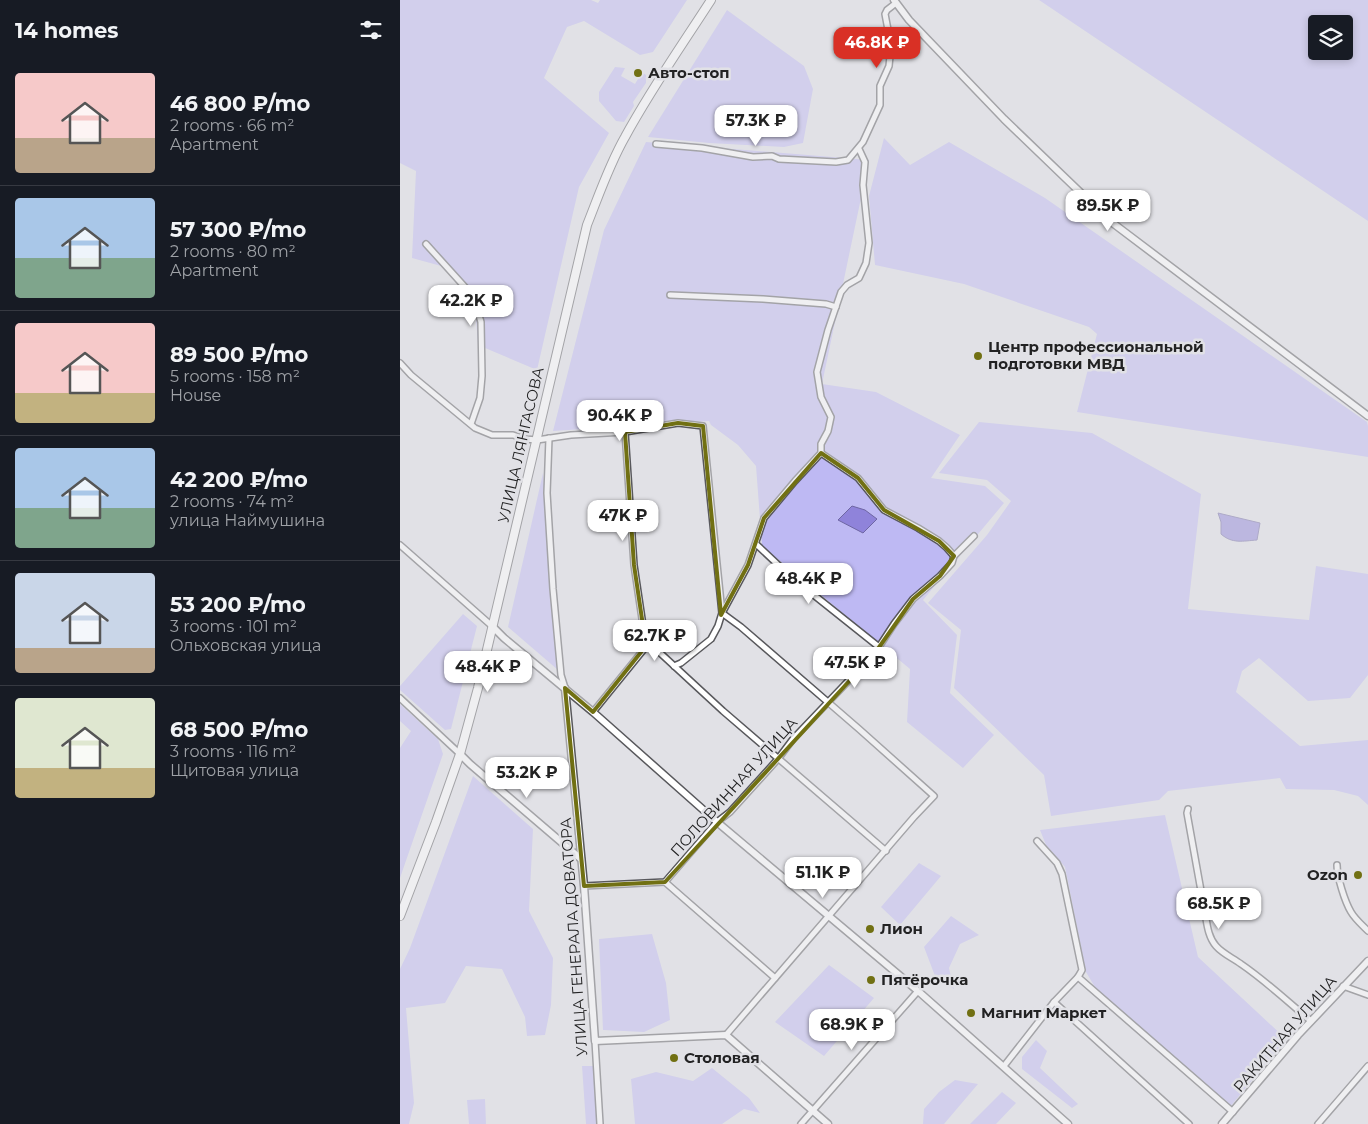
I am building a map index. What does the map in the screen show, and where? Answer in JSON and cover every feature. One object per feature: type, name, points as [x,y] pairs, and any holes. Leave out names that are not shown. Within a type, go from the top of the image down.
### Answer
[{"type":"main road","name":"УЛИЦА ЛЯНГАСОВА","points":[[400,916],[460,754],[478,688],[587,225],[607,174],[625,137],[654,88],[712,0]]},
{"type":"street","points":[[656,144],[702,148],[754,157],[772,156],[779,159],[836,162],[848,160],[858,149],[880,106],[880,86],[889,66],[890,56],[885,14],[895,2],[909,20],[1004,119],[1110,221],[1368,416]]},
{"type":"street","points":[[674,666],[681,663],[711,639],[722,613],[748,565],[764,518],[821,453],[821,444],[828,431],[831,417],[821,397],[817,372],[828,330],[841,292],[859,278],[866,263],[869,243],[863,185],[865,162],[858,149]]},
{"type":"street","points":[[426,244],[473,296],[481,322],[482,376],[480,398],[471,424]]},
{"type":"street","points":[[670,295],[762,299],[826,304],[836,307]]},
{"type":"street","points":[[400,363],[411,376],[475,428],[492,435],[513,435],[537,440],[571,435],[625,432],[678,423],[704,426],[722,613],[741,627],[934,796],[726,1036]]},
{"type":"street","points":[[625,432],[634,565],[645,639],[723,711],[886,851]]},
{"type":"street","points":[[549,438],[548,493],[553,589],[561,675],[565,688]]},
{"type":"street","points":[[821,453],[858,478],[884,510],[939,541],[954,556]]},
{"type":"street","name":"ПОЛОВИННАЯ УЛИЦА","points":[[665,882],[717,822],[730,812],[778,759],[793,739],[875,653],[913,599],[940,576],[952,563],[954,556],[974,536]]},
{"type":"street","points":[[756,544],[828,608],[879,647]]},
{"type":"street","points":[[400,545],[504,638],[593,712],[717,822],[918,991],[1068,1124]]},
{"type":"street","points":[[593,712],[649,643]]},
{"type":"street","name":"УЛИЦА ГЕНЕРАЛА ДОВАТОРА","points":[[565,688],[584,886],[600,1124]]},
{"type":"street","points":[[401,701],[470,764],[581,860]]},
{"type":"street","points":[[1188,809],[1187,813],[1204,913],[1211,939],[1223,952],[1241,963],[1311,1021]]},
{"type":"street","points":[[1004,1066],[1054,1002],[1080,973],[1081,966],[1062,874],[1057,863],[1037,842]]},
{"type":"street","points":[[1337,865],[1338,878],[1349,909],[1368,930]]},
{"type":"street","points":[[584,886],[665,882],[775,978]]},
{"type":"street","name":"РАКИТНАЯ УЛИЦА","points":[[1222,1124],[1311,1021],[1368,961]]},
{"type":"street","points":[[1078,977],[1233,1112]]},
{"type":"street","points":[[1344,986],[1368,996]]},
{"type":"street","points":[[801,1124],[918,991]]},
{"type":"street","points":[[1054,1002],[1189,1124]]},
{"type":"street","points":[[595,1041],[726,1036],[828,1124]]},
{"type":"street","points":[[1318,1124],[1368,1066]]},
{"type":"highlighted area","points":[[678,423],[703,426],[721,615],[748,565],[764,518],[821,453],[858,478],[884,510],[939,541],[954,556],[940,576],[913,599],[875,653],[665,882],[584,886],[565,688],[593,712],[646,646],[634,565],[625,432]]},
{"type":"shaded area","points":[[400,0],[591,0],[598,3],[600,0],[687,0],[653,52],[640,55],[584,21],[567,27],[544,78],[609,133],[579,187],[537,370],[478,345],[476,319],[452,269],[412,258],[416,171],[400,163]]},
{"type":"shaded area","points":[[1039,0],[1368,0],[1368,221]]},
{"type":"shaded area","points":[[727,10],[804,66],[813,89],[803,143],[784,147],[709,143],[648,137]]},
{"type":"shaded area","points":[[615,67],[625,68],[621,76],[635,84],[642,72],[646,75],[646,83],[633,102],[634,106],[624,122],[616,121],[599,101],[599,92]]},
{"type":"shaded area","points":[[884,138],[910,165],[949,142],[1045,198],[1367,422],[1368,457],[1077,412],[1097,334],[1089,327],[964,284],[875,265],[869,196]]},
{"type":"shaded area","points":[[646,142],[869,160],[822,384],[876,392],[960,435],[931,478],[985,486],[1004,503],[923,600],[957,635],[950,693],[994,735],[963,768],[907,722],[910,669],[762,546],[756,466],[738,445],[711,425],[709,421],[553,431],[604,230]]},
{"type":"shaded area","points":[[979,422],[1092,433],[1201,494],[1188,609],[1309,620],[1316,566],[1368,574],[1368,675],[1350,698],[1308,701],[1259,658],[1242,671],[1236,692],[1300,746],[1368,740],[1368,805],[1358,796],[1334,790],[1286,789],[1280,778],[1168,791],[1159,800],[1051,816],[1044,775],[954,688],[961,630],[928,603],[987,535],[1011,501],[987,480],[939,473]]},
{"type":"shaded area","points":[[543,473],[558,670],[508,627]]},
{"type":"shaded area","points":[[852,506],[865,510],[877,519],[863,533],[838,520]]},
{"type":"shaded area","points":[[1218,513],[1260,523],[1257,540],[1238,541],[1225,537],[1221,534],[1221,522]]},
{"type":"shaded area","points":[[463,614],[477,626],[451,729],[445,730],[400,690],[400,686]]},
{"type":"shaded area","points":[[400,704],[438,739],[443,754],[400,878],[400,748],[411,731],[400,721]]},
{"type":"shaded area","points":[[473,776],[533,829],[529,911],[553,958],[551,1005],[545,1035],[527,1036],[525,1017],[502,969],[466,966],[445,1003],[406,1008],[414,1103],[409,1124],[400,1124],[400,969],[410,948]]},
{"type":"shaded area","points":[[1165,815],[1198,957],[1286,1039],[1230,1107],[1099,994],[1086,972],[1065,867],[1046,845],[1040,830]]},
{"type":"shaded area","points":[[919,863],[941,876],[900,925],[881,907]]},
{"type":"shaded area","points":[[951,916],[979,935],[960,944],[949,968],[954,989],[935,976],[924,947]]},
{"type":"shaded area","points":[[652,934],[666,983],[670,1020],[644,1032],[603,1030],[599,939]]},
{"type":"shaded area","points":[[829,965],[874,998],[824,1056],[775,1022]]},
{"type":"shaded area","points":[[1036,1040],[1047,1051],[1040,1068],[1078,1104],[1072,1108],[1022,1069],[1022,1057]]},
{"type":"shaded area","points":[[582,1066],[593,1066],[597,1124],[586,1124]]},
{"type":"shaded area","points":[[712,1068],[749,1098],[760,1113],[744,1109],[722,1124],[635,1124],[631,1079],[656,1072],[693,1081]]},
{"type":"shaded area","points":[[955,1080],[978,1084],[944,1124],[923,1124],[924,1109],[939,1092]]},
{"type":"shaded area","points":[[1002,1092],[1016,1103],[996,1124],[970,1124]]},
{"type":"shaded area","points":[[485,1099],[486,1124],[469,1124],[467,1100]]},
{"type":"place","name":"Авто-стоп","points":[[638,73]]},
{"type":"place","name":"Центр профессиональной подготовки МВД","points":[[978,356]]},
{"type":"place","name":"Ozon","points":[[1358,875]]},
{"type":"place","name":"Лион","points":[[870,929]]},
{"type":"place","name":"Пятёрочка","points":[[871,980]]},
{"type":"place","name":"Магнит Маркет","points":[[971,1013]]},
{"type":"place","name":"Столовая","points":[[674,1058]]}]
